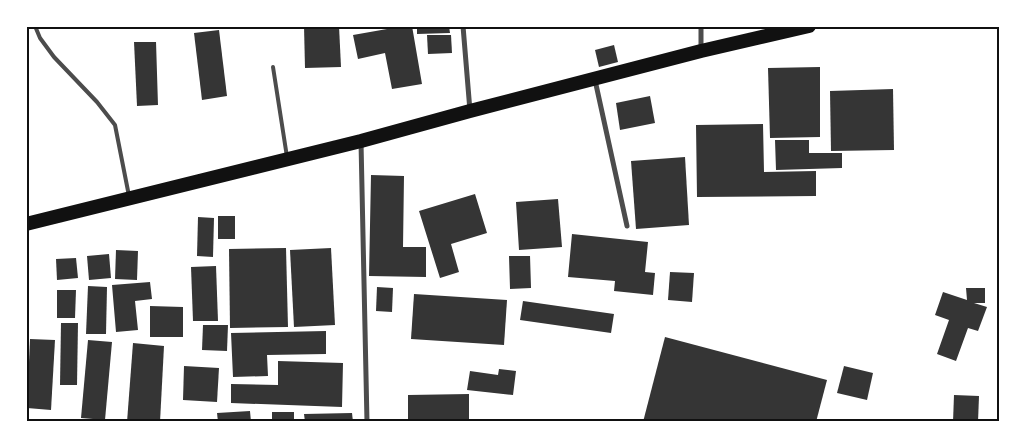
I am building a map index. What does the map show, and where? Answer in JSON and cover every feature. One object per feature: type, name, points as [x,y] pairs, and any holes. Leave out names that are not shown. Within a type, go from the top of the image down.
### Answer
[{"type":"highway","points":[[26,224],[362,142],[470,111],[702,50],[809,26]]},
{"type":"street","points":[[463,26],[470,111]]},
{"type":"street","points":[[701,26],[702,50]]},
{"type":"street","points":[[594,78],[626,226]]},
{"type":"street","points":[[362,142],[367,422]]},
{"type":"lane","points":[[35,26],[40,38],[54,57],[97,102],[115,125],[129,198]]},
{"type":"lane","points":[[273,67],[287,159]]},
{"type":"building","points":[[304,26],[339,26],[341,67],[305,68]]},
{"type":"building","points":[[412,26],[422,84],[392,89],[385,53],[358,59],[353,35]]},
{"type":"building","points":[[417,26],[449,26],[450,33],[417,34]]},
{"type":"building","points":[[219,30],[227,96],[202,100],[194,33]]},
{"type":"building","points":[[427,35],[451,35],[452,53],[428,54]]},
{"type":"building","points":[[134,42],[156,42],[158,105],[137,106]]},
{"type":"building","points":[[614,45],[618,62],[599,67],[595,50]]},
{"type":"building","points":[[820,67],[820,137],[770,138],[768,68]]},
{"type":"building","points":[[893,89],[894,150],[831,151],[830,91]]},
{"type":"building","points":[[650,96],[655,123],[620,130],[616,103]]},
{"type":"building","points":[[763,124],[764,172],[816,171],[816,196],[697,197],[696,125]]},
{"type":"building","points":[[775,140],[809,140],[809,153],[842,153],[842,168],[776,170]]},
{"type":"building","points":[[685,157],[689,225],[636,229],[631,161]]},
{"type":"building","points":[[371,175],[404,176],[403,247],[426,247],[426,277],[369,276]]},
{"type":"building","points":[[475,194],[487,233],[451,244],[459,272],[440,278],[419,211]]},
{"type":"building","points":[[558,199],[562,247],[519,250],[516,202]]},
{"type":"building","points":[[218,216],[235,216],[235,239],[218,239]]},
{"type":"building","points":[[198,217],[214,218],[213,257],[197,256]]},
{"type":"building","points":[[572,234],[648,242],[645,272],[655,273],[653,295],[614,291],[615,281],[568,277]]},
{"type":"building","points":[[286,248],[288,327],[230,328],[229,249]]},
{"type":"building","points":[[331,248],[335,325],[294,327],[290,250]]},
{"type":"building","points":[[116,250],[138,251],[137,280],[115,279]]},
{"type":"building","points":[[109,254],[111,278],[89,280],[87,256]]},
{"type":"building","points":[[509,256],[530,256],[531,288],[510,289]]},
{"type":"building","points":[[76,258],[78,278],[57,280],[56,259]]},
{"type":"building","points":[[216,266],[218,321],[193,321],[191,267]]},
{"type":"building","points":[[670,272],[694,273],[692,302],[668,300]]},
{"type":"building","points":[[150,282],[152,299],[135,301],[138,330],[116,332],[112,285]]},
{"type":"building","points":[[88,286],[107,287],[106,334],[86,334]]},
{"type":"building","points":[[377,287],[393,288],[392,312],[376,311]]},
{"type":"building","points":[[966,288],[985,288],[985,303],[974,303],[987,307],[978,331],[968,328],[956,361],[937,354],[949,320],[935,315],[943,292],[967,300]]},
{"type":"building","points":[[57,290],[76,290],[75,318],[57,318]]},
{"type":"building","points":[[414,294],[507,300],[504,345],[411,339]]},
{"type":"building","points":[[523,301],[614,314],[611,333],[520,320]]},
{"type":"building","points":[[150,306],[183,307],[183,337],[150,337]]},
{"type":"building","points":[[61,323],[78,323],[77,385],[60,385]]},
{"type":"building","points":[[203,325],[228,325],[227,351],[202,350]]},
{"type":"building","points":[[326,331],[326,354],[267,355],[268,376],[233,377],[231,333]]},
{"type":"building","points":[[665,337],[827,380],[816,422],[643,422]]},
{"type":"building","points":[[30,339],[55,340],[51,410],[27,408]]},
{"type":"building","points":[[88,340],[112,342],[105,420],[81,418]]},
{"type":"building","points":[[133,343],[164,346],[160,422],[127,422]]},
{"type":"building","points":[[278,361],[343,363],[342,407],[231,403],[231,384],[278,385]]},
{"type":"building","points":[[184,366],[219,368],[217,402],[183,400]]},
{"type":"building","points":[[844,366],[873,373],[867,400],[837,393]]},
{"type":"building","points":[[499,369],[516,371],[513,395],[467,390],[470,371],[498,375]]},
{"type":"building","points":[[469,394],[469,422],[408,422],[408,395]]},
{"type":"building","points":[[954,395],[979,396],[978,422],[953,422]]},
{"type":"building","points":[[250,411],[251,422],[218,422],[217,413]]},
{"type":"building","points":[[272,412],[294,412],[294,422],[272,422]]},
{"type":"building","points":[[352,413],[353,422],[305,422],[304,414]]}]
